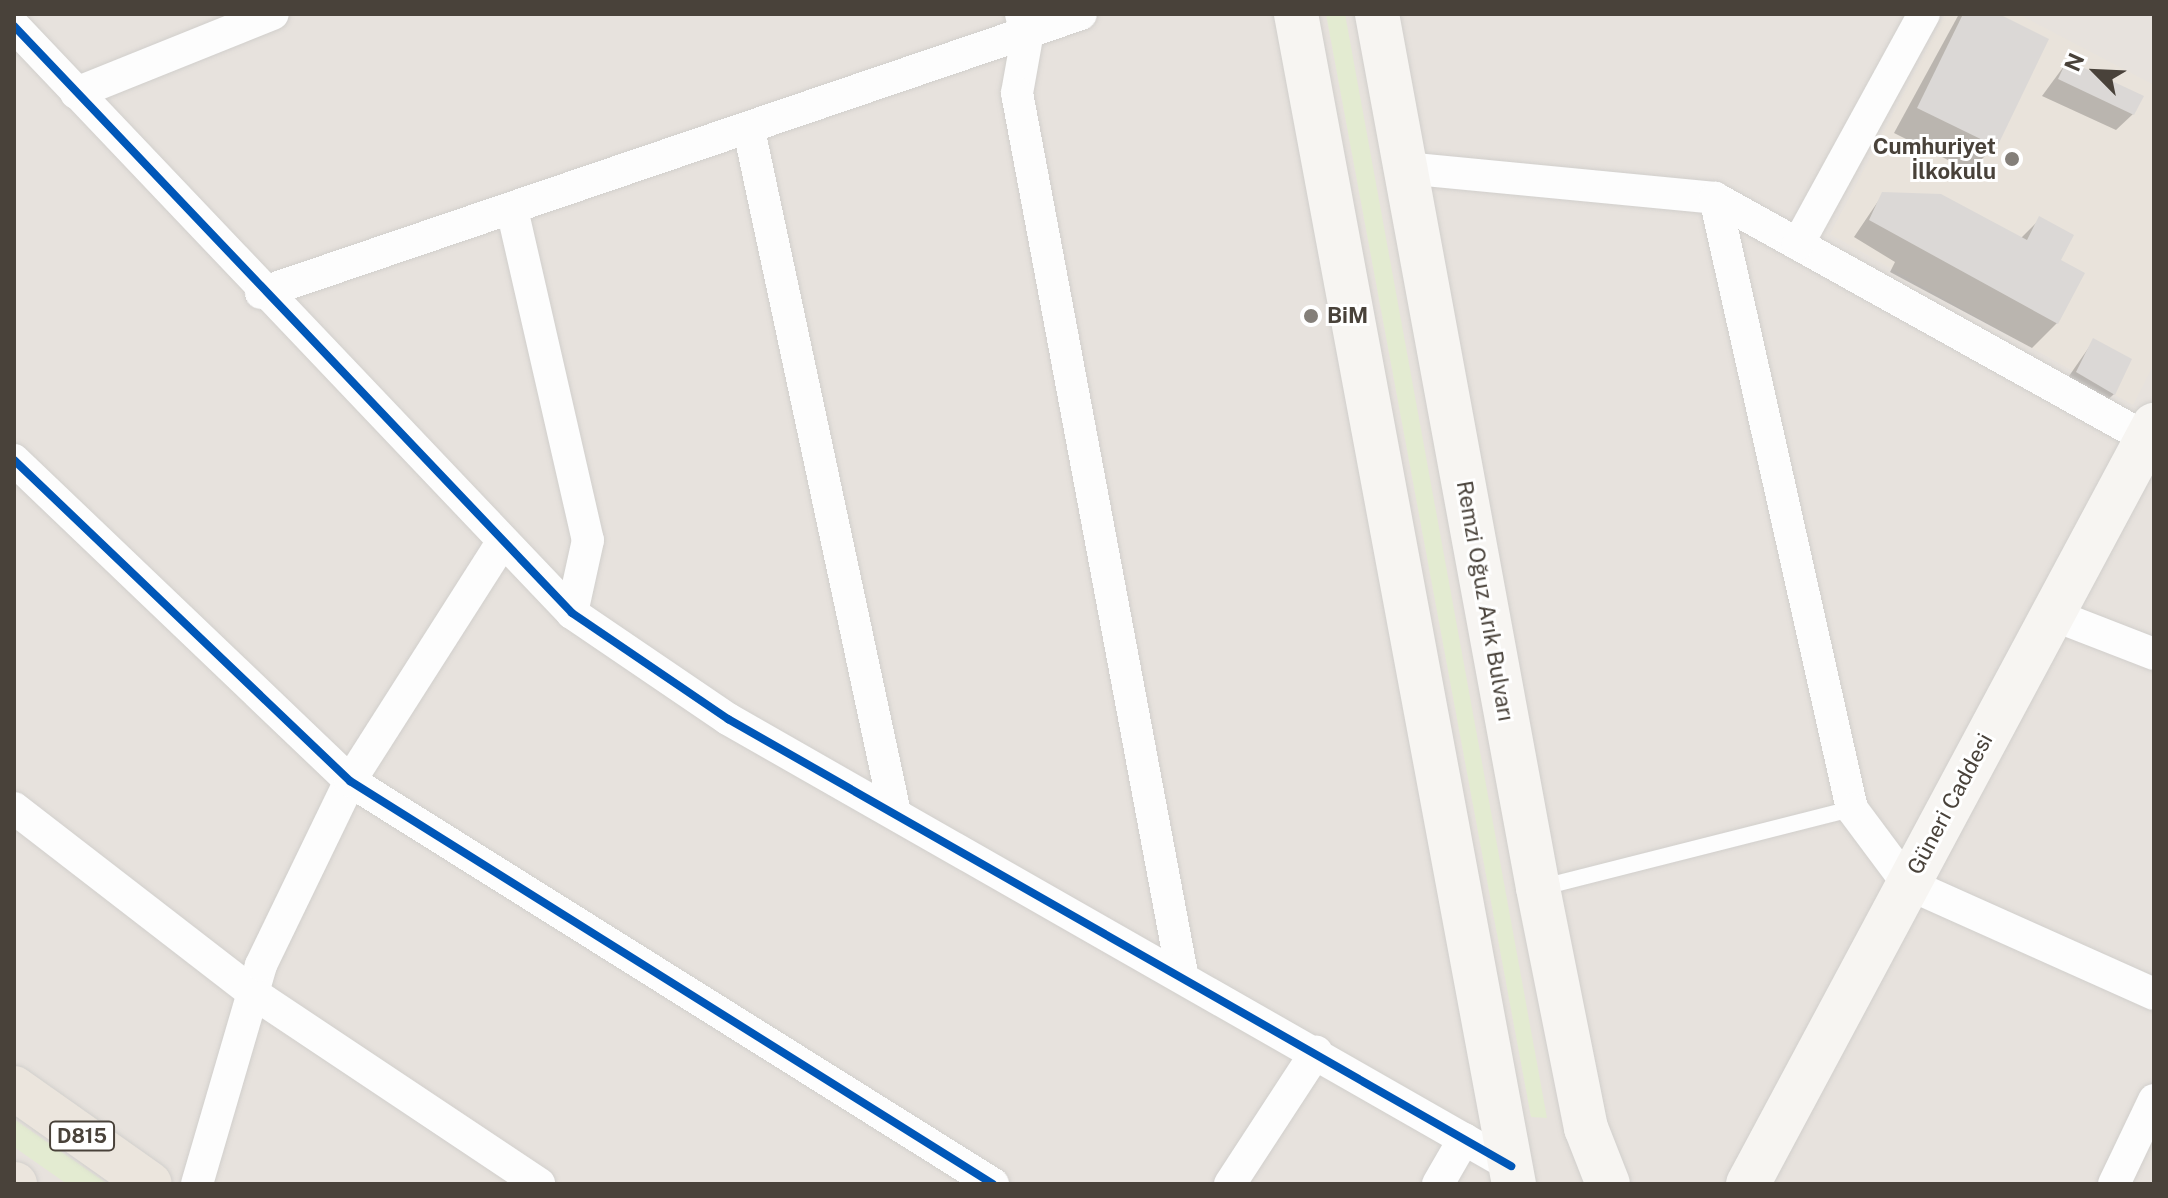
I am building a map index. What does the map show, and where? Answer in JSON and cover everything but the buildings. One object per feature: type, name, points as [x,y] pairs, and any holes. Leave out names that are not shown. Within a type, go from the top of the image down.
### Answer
[{"type":"highway","name":"D815","points":[[14,1088],[150,1184]]},
{"type":"main road","points":[[1296,14],[1512,1175]]},
{"type":"main road","name":"Remzi Oğuz Arık Bulvarı","points":[[1377,14],[1538,888],[1586,1128],[1608,1184]]},
{"type":"main road","name":"Güneri Caddesi","points":[[1748,1184],[2150,431]]},
{"type":"street","points":[[76,93],[271,14]]},
{"type":"street","points":[[261,293],[749,130],[1024,26],[1081,14]]},
{"type":"street","points":[[1798,244],[1924,14]]},
{"type":"street","points":[[14,26],[261,293],[572,613],[728,719],[894,808],[1182,974],[1464,1139],[1512,1175]]},
{"type":"street","points":[[1024,26],[1017,93],[1182,974]]},
{"type":"street","points":[[749,130],[894,808]]},
{"type":"street","points":[[1405,168],[1715,198],[2150,431]]},
{"type":"street","points":[[1715,198],[1852,809],[1908,884],[2154,994]]},
{"type":"street","points":[[512,209],[588,540],[572,613]]},
{"type":"street","points":[[14,460],[350,781],[993,1184]]},
{"type":"street","points":[[197,1184],[253,993],[350,781],[502,542]]},
{"type":"street","points":[[2051,614],[2154,654]]},
{"type":"street","points":[[14,808],[253,993],[539,1184]]},
{"type":"street","points":[[1230,1184],[1316,1052]]},
{"type":"street","points":[[2114,1184],[2154,1100]]},
{"type":"street","points":[[1438,1184],[1464,1139]]},
{"type":"lane","points":[[1538,888],[1852,809]]},
{"type":"shaded area","points":[[14,14],[2154,14],[2154,1184],[14,1184]]},
{"type":"shaded area","name":"Cumhuriyet İlkokulu","points":[[1945,14],[2018,14],[2154,85],[2154,364],[2133,405],[1830,234]]},
{"type":"green space","points":[[1326,14],[1345,14],[1547,1118],[1531,1117]]},
{"type":"green space","points":[[14,1119],[108,1184],[67,1184],[14,1147]]},
{"type":"cycle path","points":[[14,26],[572,613],[728,719],[1511,1166]]},
{"type":"cycle path","points":[[14,460],[350,781],[993,1184]]},
{"type":"place","name":"Cumhuriyet İlkokulu","points":[[2012,159]]},
{"type":"place","name":"BiM","points":[[1311,316]]}]
